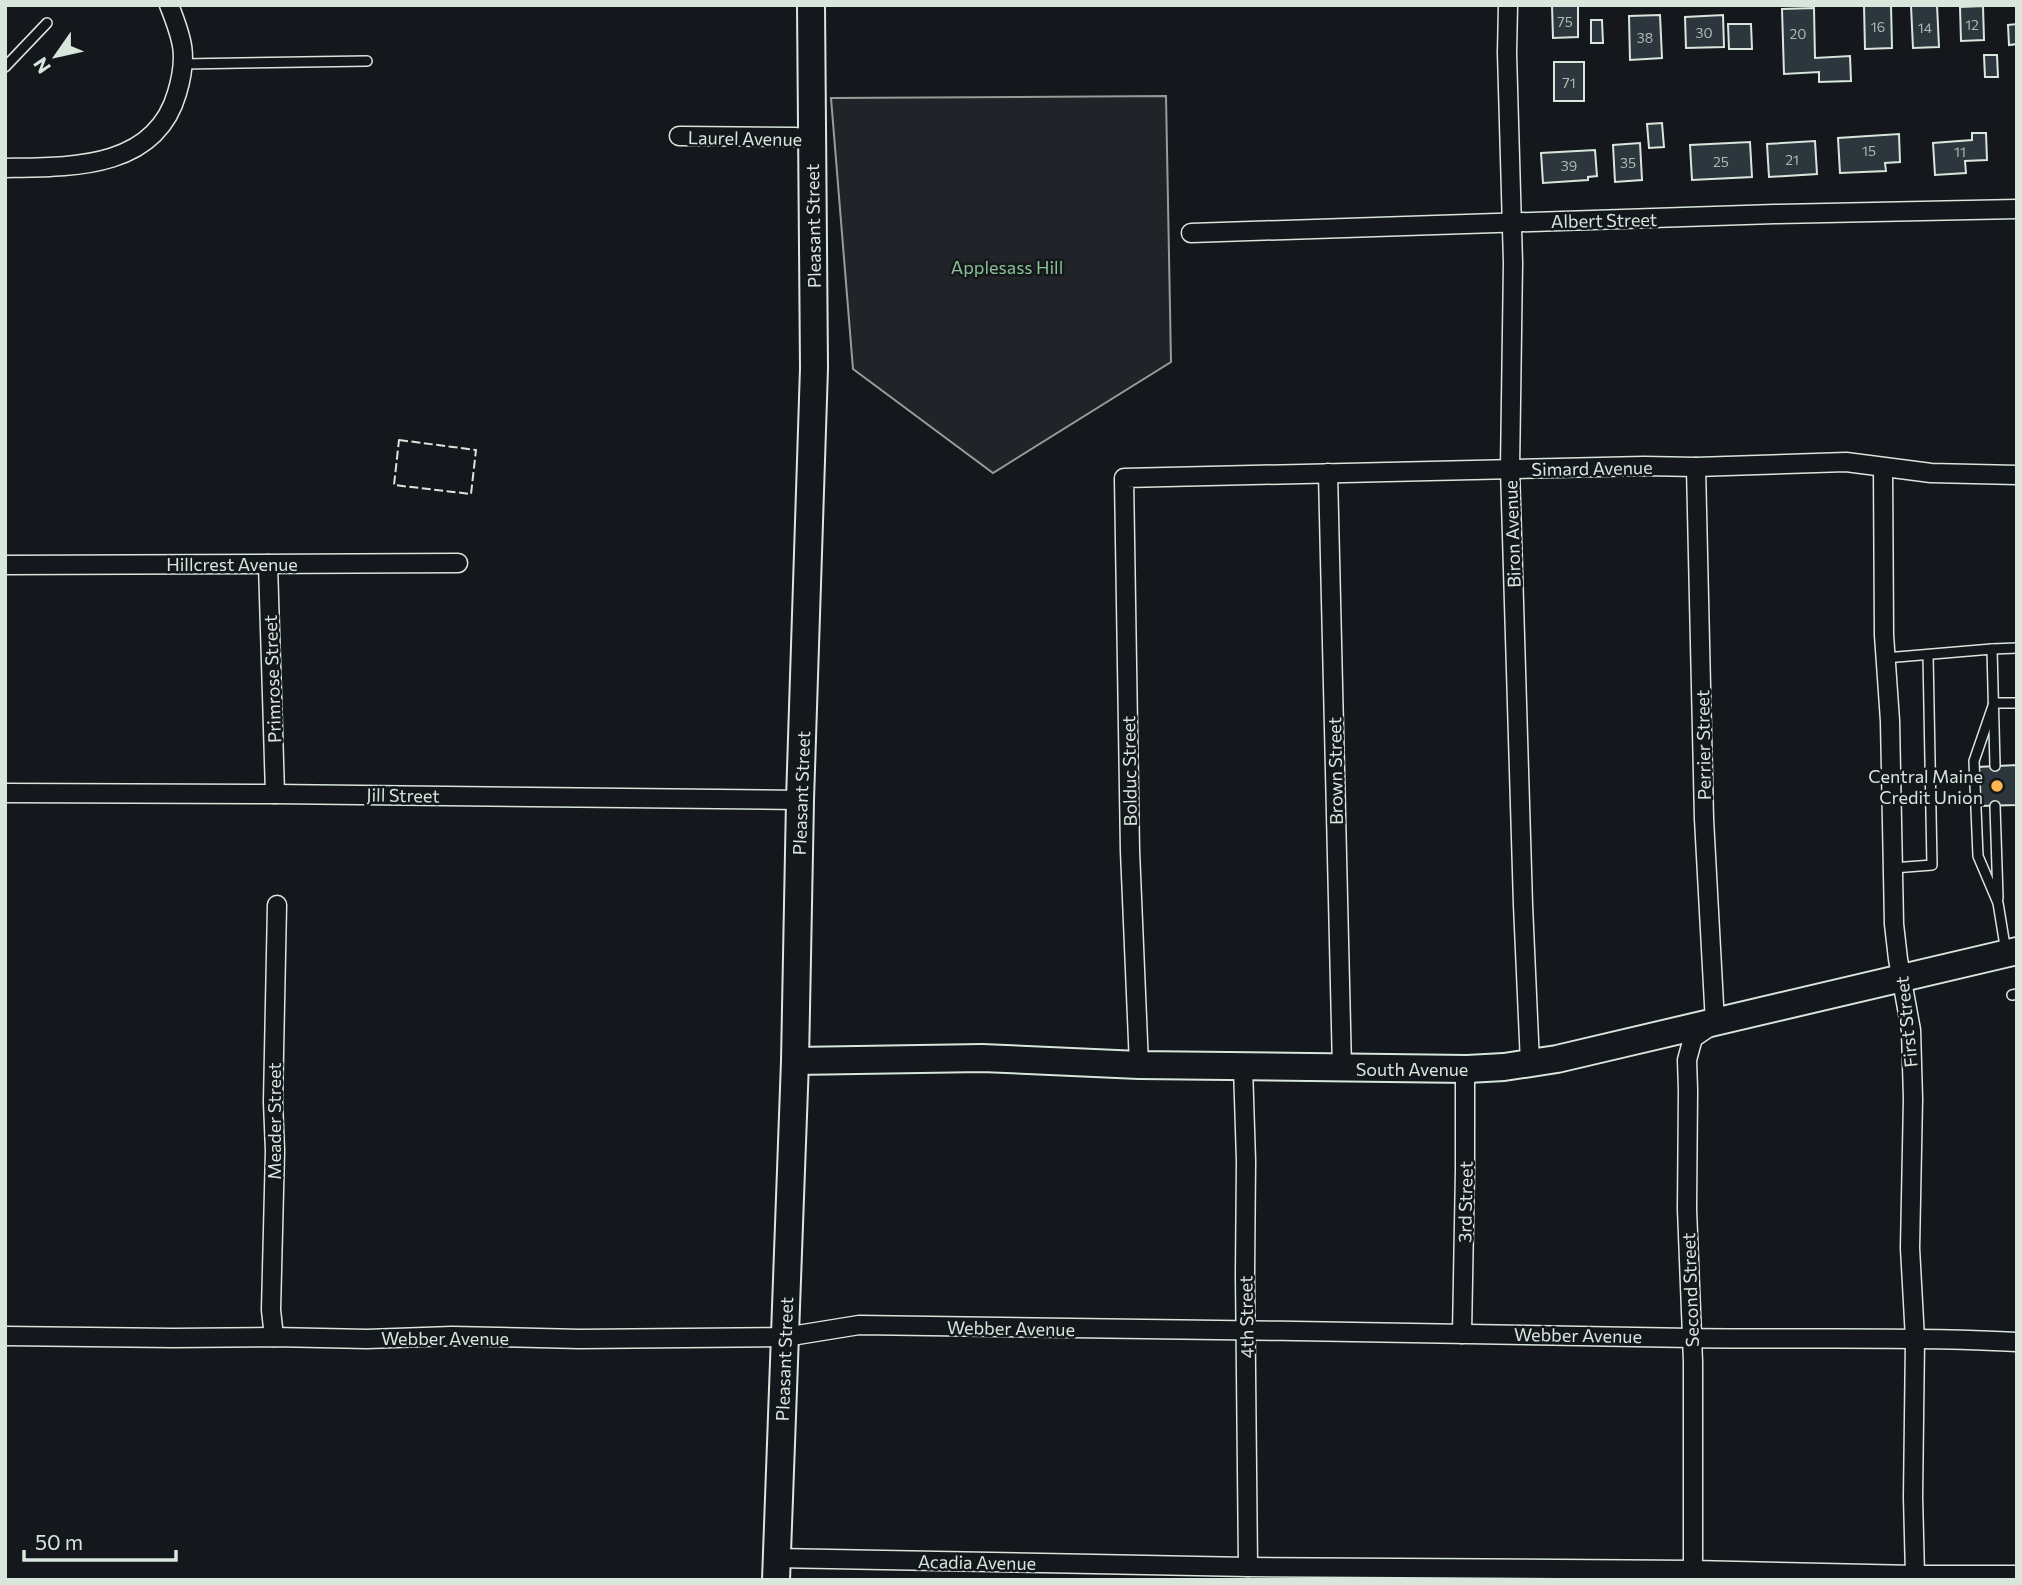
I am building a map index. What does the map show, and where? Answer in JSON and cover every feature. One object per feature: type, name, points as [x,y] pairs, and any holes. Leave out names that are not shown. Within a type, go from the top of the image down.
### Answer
[{"type":"street","points":[[5,168],[53,167],[109,159],[129,152],[152,136],[163,124],[174,103],[183,64],[180,34],[169,5]]},
{"type":"street","name":"Pleasant Street","points":[[776,1569],[795,1061],[800,800],[814,368],[811,5]]},
{"type":"street","name":"Biron Avenue","points":[[1507,5],[1513,262],[1510,469],[1523,905],[1531,1063]]},
{"type":"street","name":"Laurel Avenue","points":[[679,136],[794,136],[812,139]]},
{"type":"street","name":"Albert Street","points":[[1191,233],[2017,209]]},
{"type":"street","name":"Simard Avenue","points":[[1124,478],[1846,462],[1931,473],[2017,475]]},
{"type":"street","name":"Perrier Street","points":[[1696,467],[1704,819],[1715,1023]]},
{"type":"street","name":"First Street","points":[[1883,468],[1885,658],[1895,924],[1911,1030],[1913,1099],[1910,1248],[1915,1339],[1915,1575]]},
{"type":"street","name":"Brown Street","points":[[1328,473],[1342,1069]]},
{"type":"street","name":"Bolduc Street","points":[[1124,478],[1130,851],[1139,1065]]},
{"type":"street","name":"Hillcrest Avenue","points":[[5,565],[458,563]]},
{"type":"street","name":"Primrose Street","points":[[268,564],[275,794]]},
{"type":"street","name":"Jill Street","points":[[5,793],[800,800]]},
{"type":"street","name":"Meader Street","points":[[274,1337],[271,1310],[277,905]]},
{"type":"street","name":"South Avenue","points":[[795,1061],[982,1058],[1139,1065],[1342,1069],[1504,1067],[1557,1059],[2011,953]]},
{"type":"street","name":"Second Street","points":[[1693,1570],[1693,1363],[1687,1209],[1687,1060],[1693,1038],[1715,1023]]},
{"type":"street","name":"4th Street","points":[[1244,1067],[1248,1567]]},
{"type":"street","name":"3rd Street","points":[[1462,1334],[1467,1069]]},
{"type":"street","name":"Webber Avenue","points":[[5,1336],[367,1339],[452,1336],[580,1339],[785,1337],[859,1325],[1691,1338],[1964,1339],[2017,1342]]},
{"type":"street","name":"Acadia Avenue","points":[[776,1569],[1248,1567],[2017,1574]]},
{"type":"lane","points":[[5,67],[47,23]]},
{"type":"lane","points":[[183,64],[367,61]]},
{"type":"lane","points":[[1885,658],[2017,648]]},
{"type":"lane","points":[[1992,649],[1995,766]]},
{"type":"lane","points":[[1893,868],[1931,866],[1928,654]]},
{"type":"lane","points":[[1994,703],[2017,703]]},
{"type":"lane","points":[[1994,703],[1974,761],[1978,856],[1998,903],[2011,953]]},
{"type":"lane","points":[[1996,806],[1998,903]]},
{"type":"green space","name":"Applesass Hill","points":[[1166,96],[1171,362],[993,473],[853,369],[831,98]]},
{"type":"building","points":[[1552,5],[1578,5],[1578,37],[1553,38]]},
{"type":"building","points":[[1864,5],[1891,5],[1892,48],[1865,49]]},
{"type":"building","points":[[1937,5],[1939,47],[1913,48],[1911,6]]},
{"type":"building","points":[[1983,6],[1984,40],[1961,41],[1960,7]]},
{"type":"building","points":[[1814,8],[1815,58],[1850,56],[1851,81],[1819,82],[1819,72],[1784,74],[1782,9]]},
{"type":"building","points":[[1660,15],[1662,58],[1630,60],[1629,16]]},
{"type":"building","points":[[1723,15],[1724,47],[1686,48],[1685,17]]},
{"type":"building","points":[[1591,20],[1602,20],[1603,43],[1591,43]]},
{"type":"building","points":[[1728,24],[1751,24],[1752,49],[1729,49]]},
{"type":"building","points":[[2017,24],[2017,44],[2009,45],[2008,25]]},
{"type":"building","points":[[1984,55],[1997,55],[1998,77],[1985,77]]},
{"type":"building","points":[[1554,62],[1584,62],[1584,101],[1554,101]]},
{"type":"building","points":[[1662,123],[1664,147],[1649,148],[1647,124]]},
{"type":"building","points":[[1972,133],[1986,133],[1987,160],[1965,161],[1966,173],[1935,175],[1933,143],[1972,140]]},
{"type":"building","points":[[1899,134],[1900,162],[1885,163],[1886,171],[1840,173],[1838,138]]},
{"type":"building","points":[[1815,141],[1817,174],[1769,177],[1767,144]]},
{"type":"building","points":[[1750,142],[1752,177],[1692,180],[1690,145]]},
{"type":"building","points":[[1640,143],[1642,180],[1615,182],[1613,145]]},
{"type":"building","points":[[1595,150],[1597,176],[1588,177],[1588,180],[1543,183],[1541,153]]},
{"type":"building","name":"Central Maine Credit Union","points":[[2017,765],[2017,805],[1978,806],[1977,767]]},
{"type":"fence","points":[[399,440],[476,450],[471,494],[394,485],[399,440]]},
{"type":"place","name":"Central Maine Credit Union","points":[[1997,786]]}]
